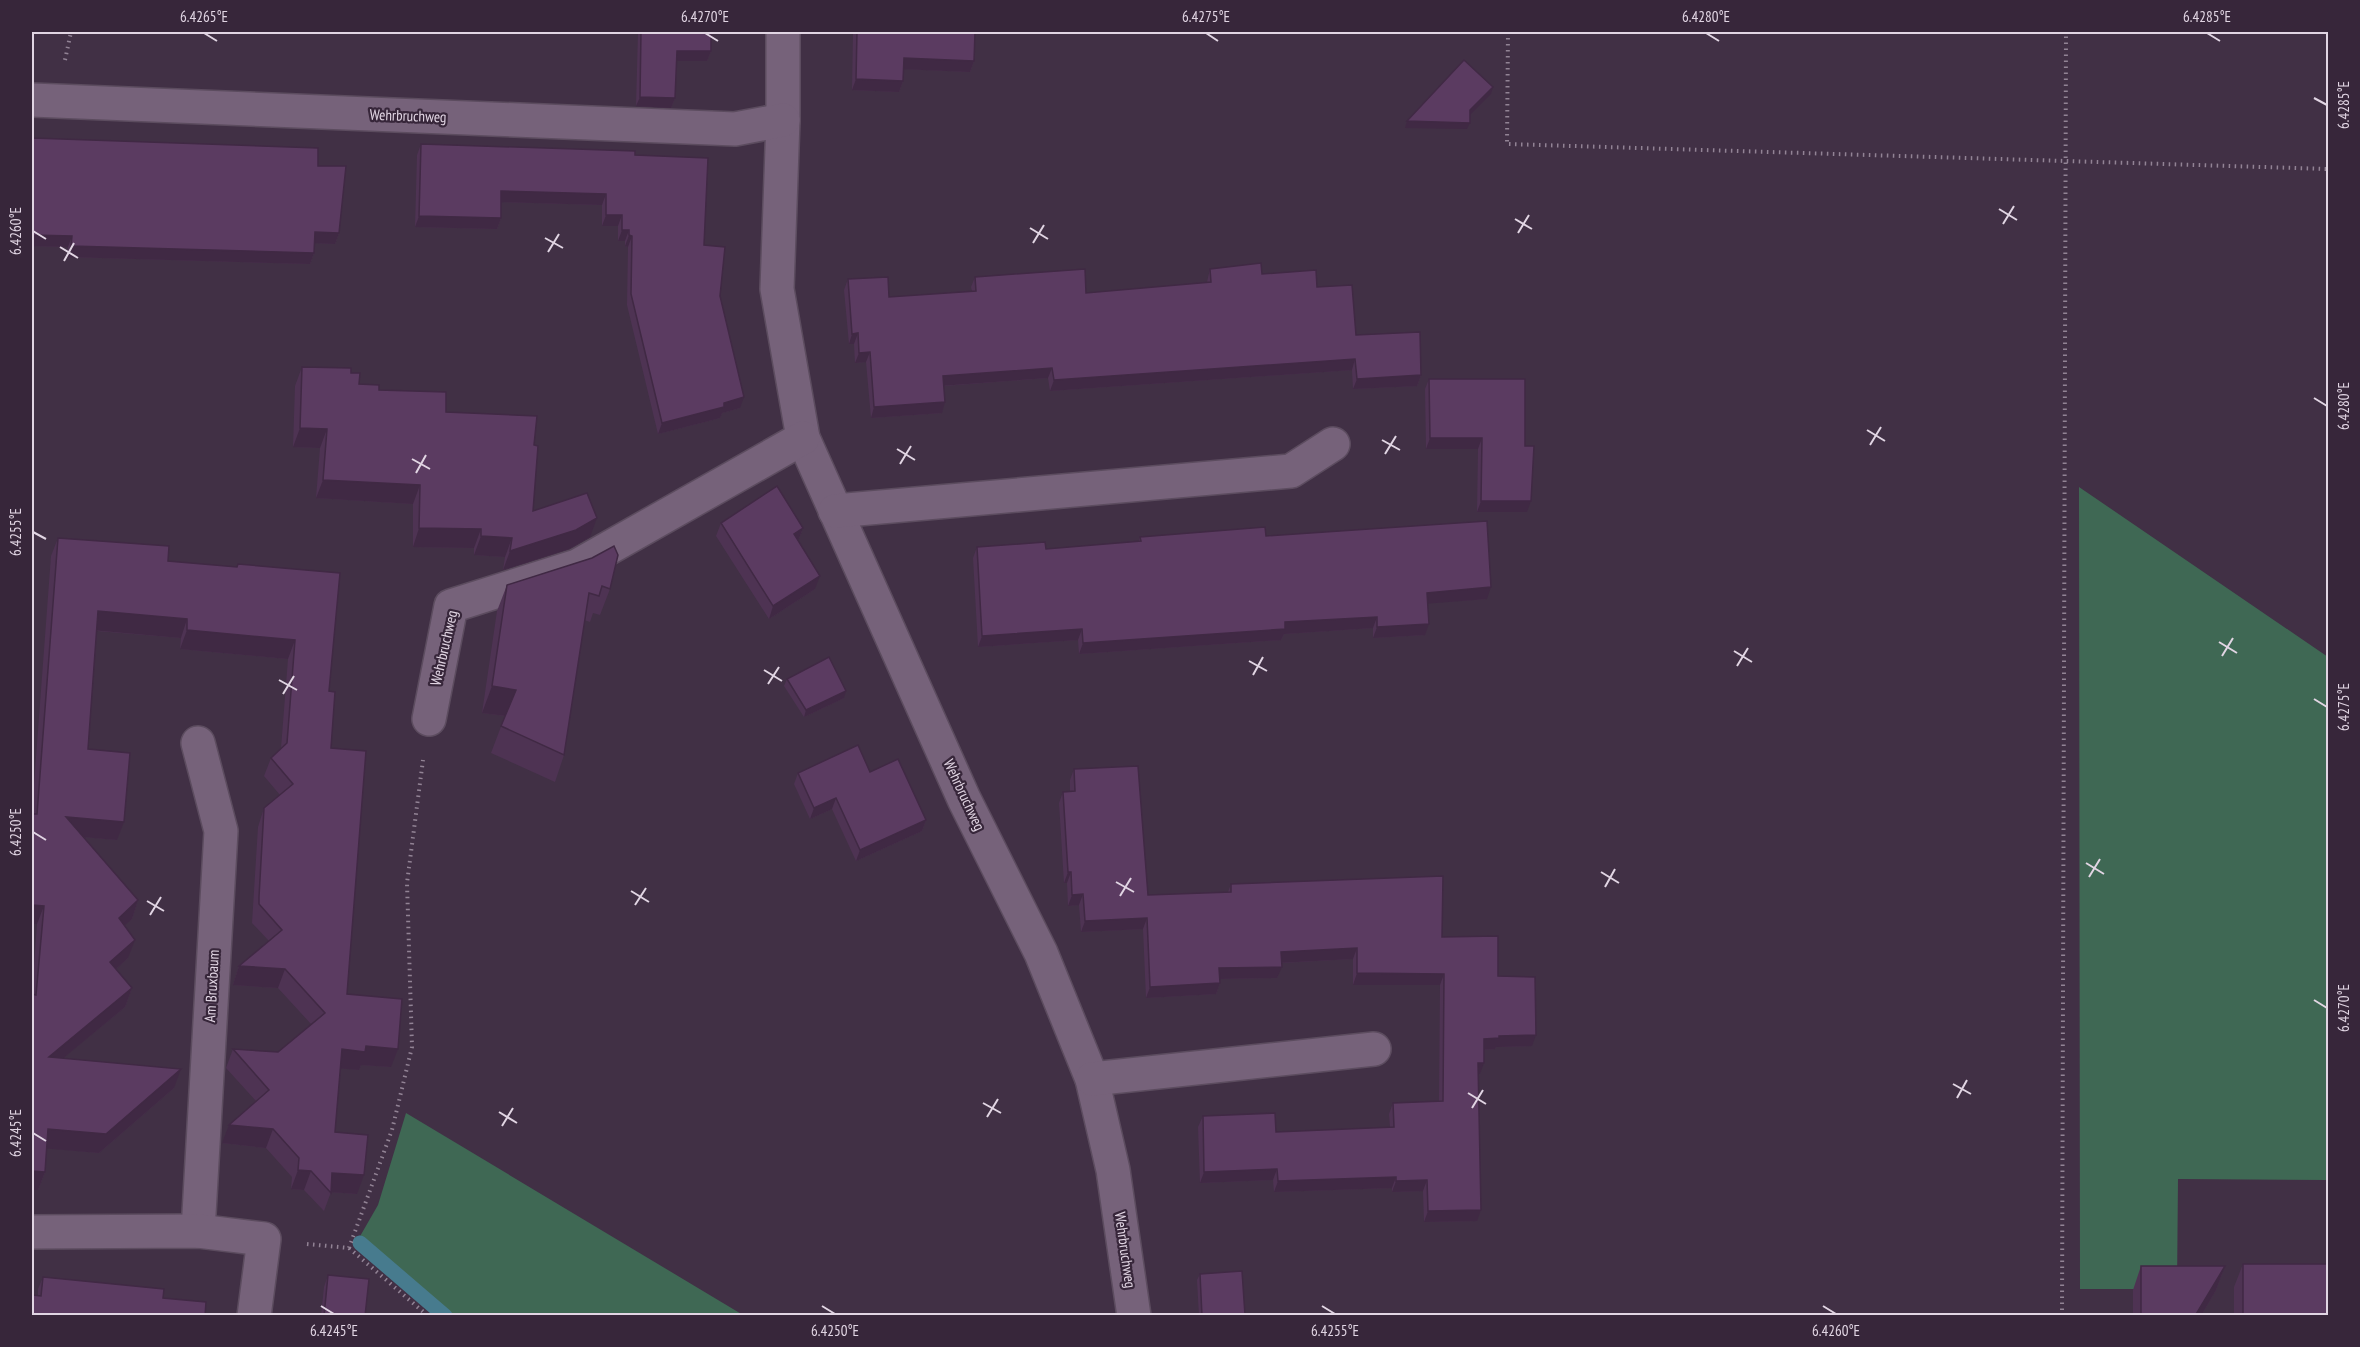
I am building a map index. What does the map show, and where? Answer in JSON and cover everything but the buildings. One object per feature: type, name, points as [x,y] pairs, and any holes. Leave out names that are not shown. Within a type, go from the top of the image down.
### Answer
[{"type":"street","name":"Wehrbruchweg","points":[[783,32],[783,120],[777,289],[803,438],[964,799],[1041,953],[1092,1079],[1113,1170],[1134,1316]]},
{"type":"street","name":"Wehrbruchweg","points":[[32,100],[735,129],[783,120]]},
{"type":"street","name":"Wehrbruchweg","points":[[429,719],[451,606],[578,566],[803,438]]},
{"type":"street","points":[[835,511],[1292,471],[1333,444]]},
{"type":"street","name":"Am Bruxbaum","points":[[198,743],[221,831],[198,1231]]},
{"type":"street","points":[[1092,1079],[1374,1049]]},
{"type":"street","points":[[32,1232],[198,1231],[264,1239],[254,1316]]},
{"type":"path","points":[[1508,32],[1507,144],[2328,169]]},
{"type":"path","points":[[2062,1316],[2066,32]]},
{"type":"path","points":[[349,1248],[392,1130],[412,1047],[407,883],[429,719]]},
{"type":"path","points":[[264,1239],[349,1248],[428,1316]]},
{"type":"green space","points":[[2079,487],[2328,657],[2328,1180],[2178,1179],[2177,1289],[2080,1289]]},
{"type":"green space","points":[[406,1113],[743,1315],[440,1315],[355,1245],[378,1205]]},
{"type":"waterway","points":[[360,1243],[445,1316]]}]
